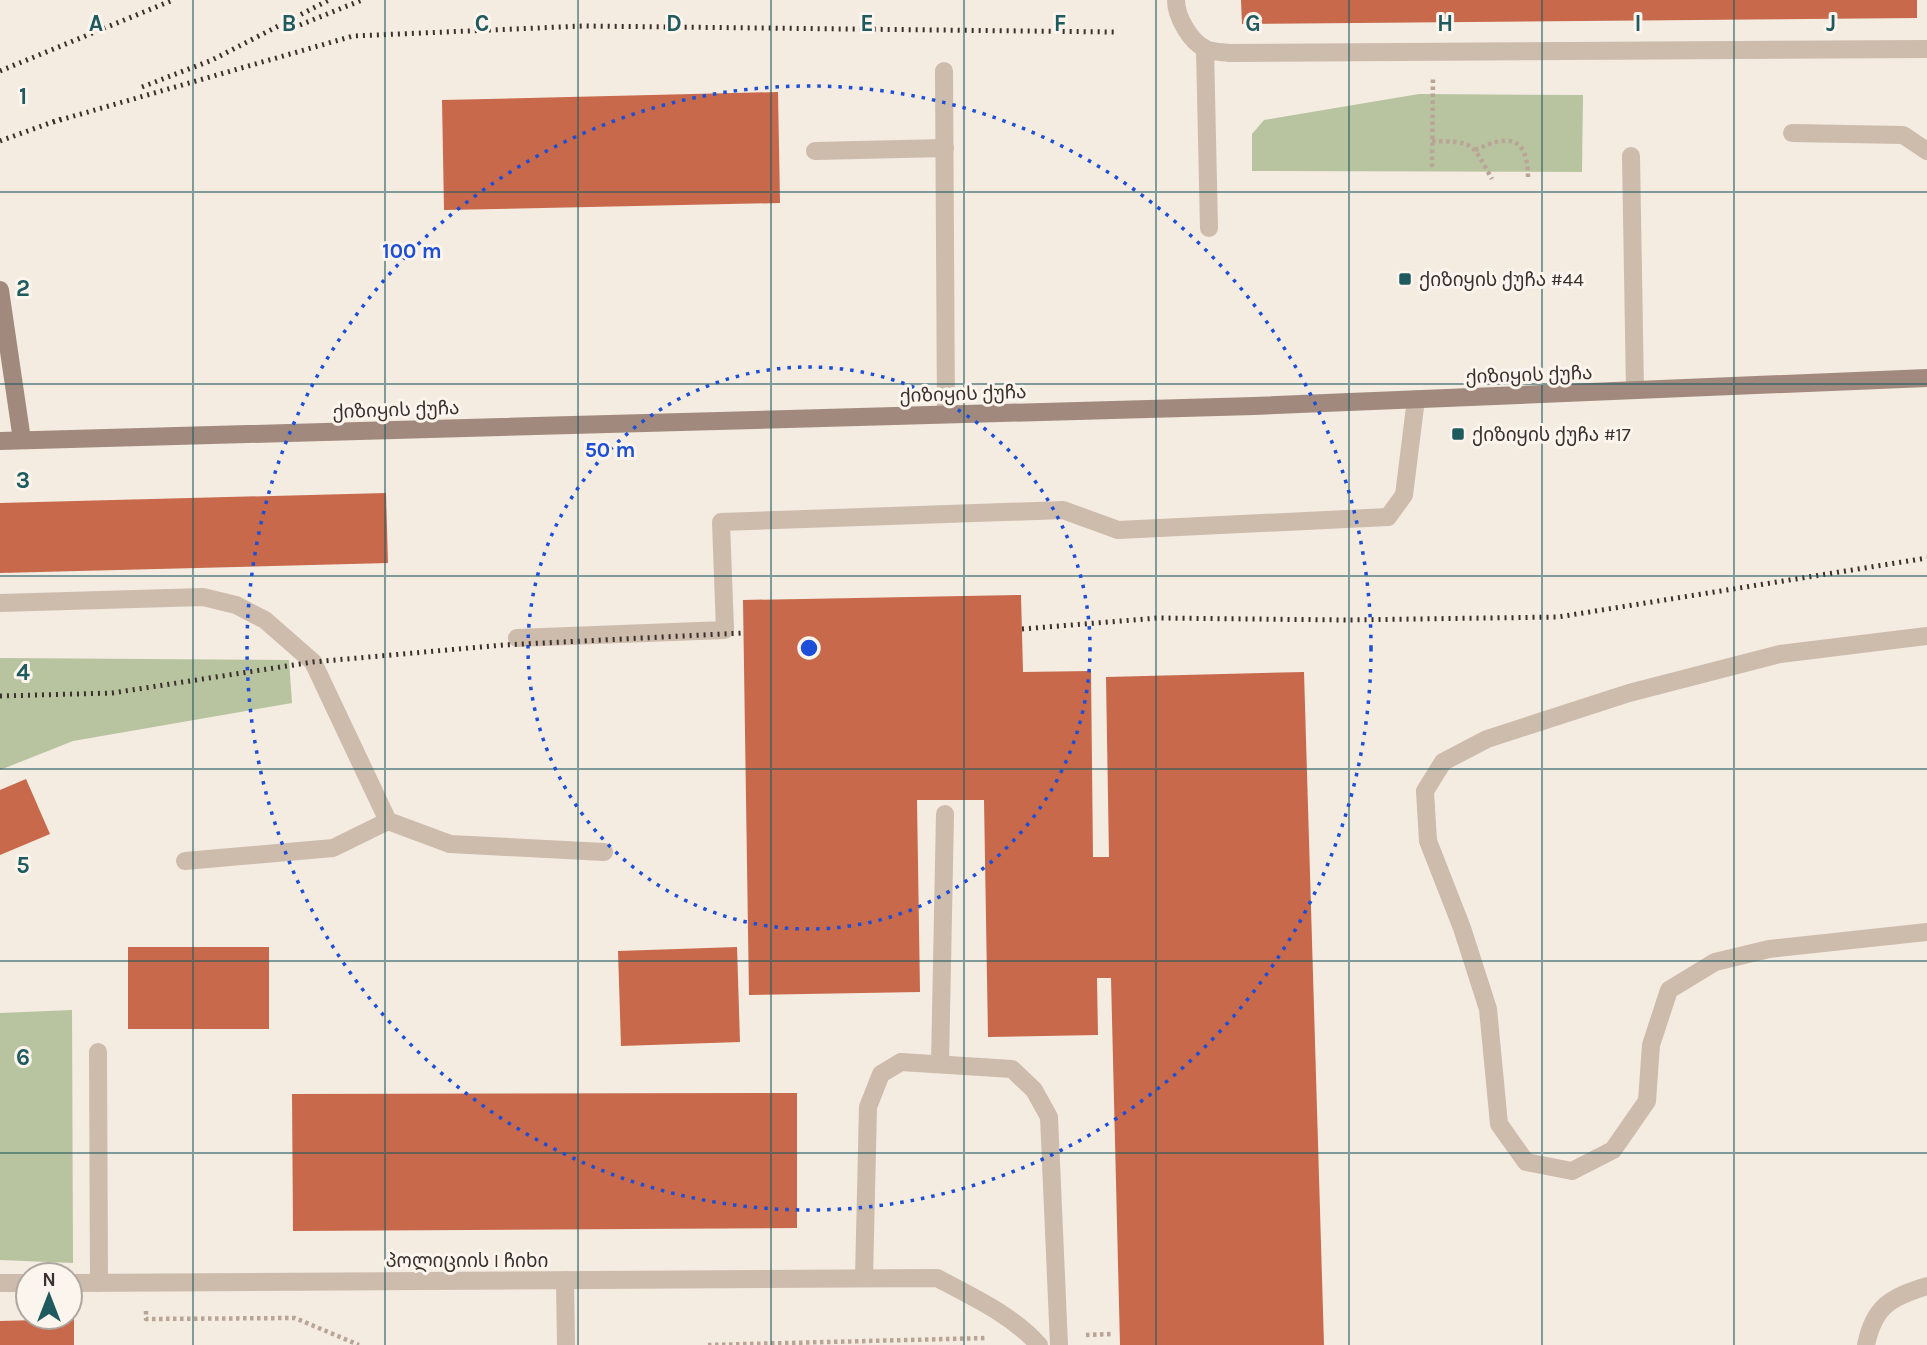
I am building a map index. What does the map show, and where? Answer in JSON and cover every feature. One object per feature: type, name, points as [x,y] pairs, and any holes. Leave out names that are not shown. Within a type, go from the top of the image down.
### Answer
[{"type":"street","points":[[1176,0],[1176,9],[1191,36],[1205,49],[1229,53],[1927,49]]},
{"type":"street","points":[[1205,49],[1209,228]]},
{"type":"street","points":[[944,71],[946,414]]},
{"type":"street","points":[[1791,133],[1903,135],[1927,151]]},
{"type":"street","points":[[815,151],[945,148]]},
{"type":"street","points":[[1632,156],[1635,390]]},
{"type":"street","points":[[0,290],[22,440]]},
{"type":"street","name":"ქიზიყის ქუჩა","points":[[0,441],[1416,399],[1927,378]]},
{"type":"street","points":[[517,638],[725,630],[722,522],[1063,510],[1118,530],[1388,517],[1404,495],[1416,399]]},
{"type":"street","points":[[0,603],[203,597],[236,605],[265,620],[313,662],[388,821],[450,844],[604,852]]},
{"type":"street","points":[[1927,636],[1780,654],[1629,693],[1487,739],[1443,762],[1425,791],[1428,841],[1462,928],[1488,1009],[1499,1124],[1526,1162],[1572,1171],[1613,1150],[1647,1101],[1651,1045],[1669,990],[1715,962],[1769,949],[1927,932]]},
{"type":"street","points":[[940,1064],[945,814]]},
{"type":"street","points":[[185,861],[333,848],[388,821]]},
{"type":"street","points":[[98,1052],[99,1283]]},
{"type":"street","points":[[864,1278],[868,1107],[881,1074],[901,1062],[1012,1069],[1034,1090],[1049,1117],[1059,1340]]},
{"type":"street","name":"პოლიციის I ჩიხი","points":[[84,1283],[937,1278],[979,1300],[1035,1341]]},
{"type":"street","points":[[565,1280],[566,1345]]},
{"type":"street","points":[[1866,1345],[1871,1322],[1897,1296],[1927,1286]]},
{"type":"path","points":[[1432,167],[1433,52]]},
{"type":"path","points":[[1475,150],[1493,142],[1511,140],[1523,148],[1528,157],[1528,178]]},
{"type":"path","points":[[1432,141],[1465,142],[1475,150],[1492,179]]},
{"type":"path","points":[[146,1282],[146,1319],[295,1318],[359,1345]]},
{"type":"path","points":[[1059,1340],[1113,1334]]},
{"type":"path","points":[[708,1345],[1035,1341]]},
{"type":"green space","points":[[1419,94],[1583,95],[1582,172],[1252,171],[1252,134],[1264,120]]},
{"type":"green space","points":[[0,658],[289,660],[292,703],[73,741],[0,770]]},
{"type":"green space","points":[[72,1010],[73,1261],[0,1260],[0,1013]]},
{"type":"building","points":[[1241,0],[1917,0],[1917,18],[1242,24]]},
{"type":"building","points":[[778,92],[780,203],[444,210],[442,100]]},
{"type":"building","points":[[386,493],[388,563],[0,573],[0,503]]},
{"type":"building","points":[[1021,595],[1023,672],[1091,671],[1093,857],[1109,857],[1106,677],[1304,672],[1324,1345],[1120,1345],[1111,978],[1097,978],[1098,1035],[988,1037],[984,800],[917,800],[920,992],[749,995],[743,600]]},
{"type":"building","points":[[26,779],[50,834],[0,855],[0,790]]},
{"type":"building","points":[[128,947],[269,947],[269,1029],[128,1029]]},
{"type":"building","points":[[737,947],[740,1042],[621,1046],[618,951]]},
{"type":"building","points":[[797,1093],[797,1228],[293,1231],[292,1094]]},
{"type":"building","points":[[0,1321],[14,1321],[14,1331],[74,1331],[74,1345],[0,1345]]},
{"type":"railway","points":[[0,71],[173,0]]},
{"type":"railway","points":[[142,87],[212,60],[329,0]]},
{"type":"railway","points":[[300,25],[362,0]]},
{"type":"railway","points":[[53,122],[353,36],[583,26],[1114,32]]},
{"type":"railway","points":[[0,141],[61,119]]},
{"type":"railway","points":[[1022,629],[1158,618],[1346,620],[1558,617],[1927,558]]},
{"type":"railway","points":[[0,696],[112,693],[313,662],[503,645],[743,633]]},
{"type":"place","name":"ქიზიყის ქუჩა #44","points":[[1405,279]]},
{"type":"place","name":"ქიზიყის ქუჩა #17","points":[[1458,434]]}]
